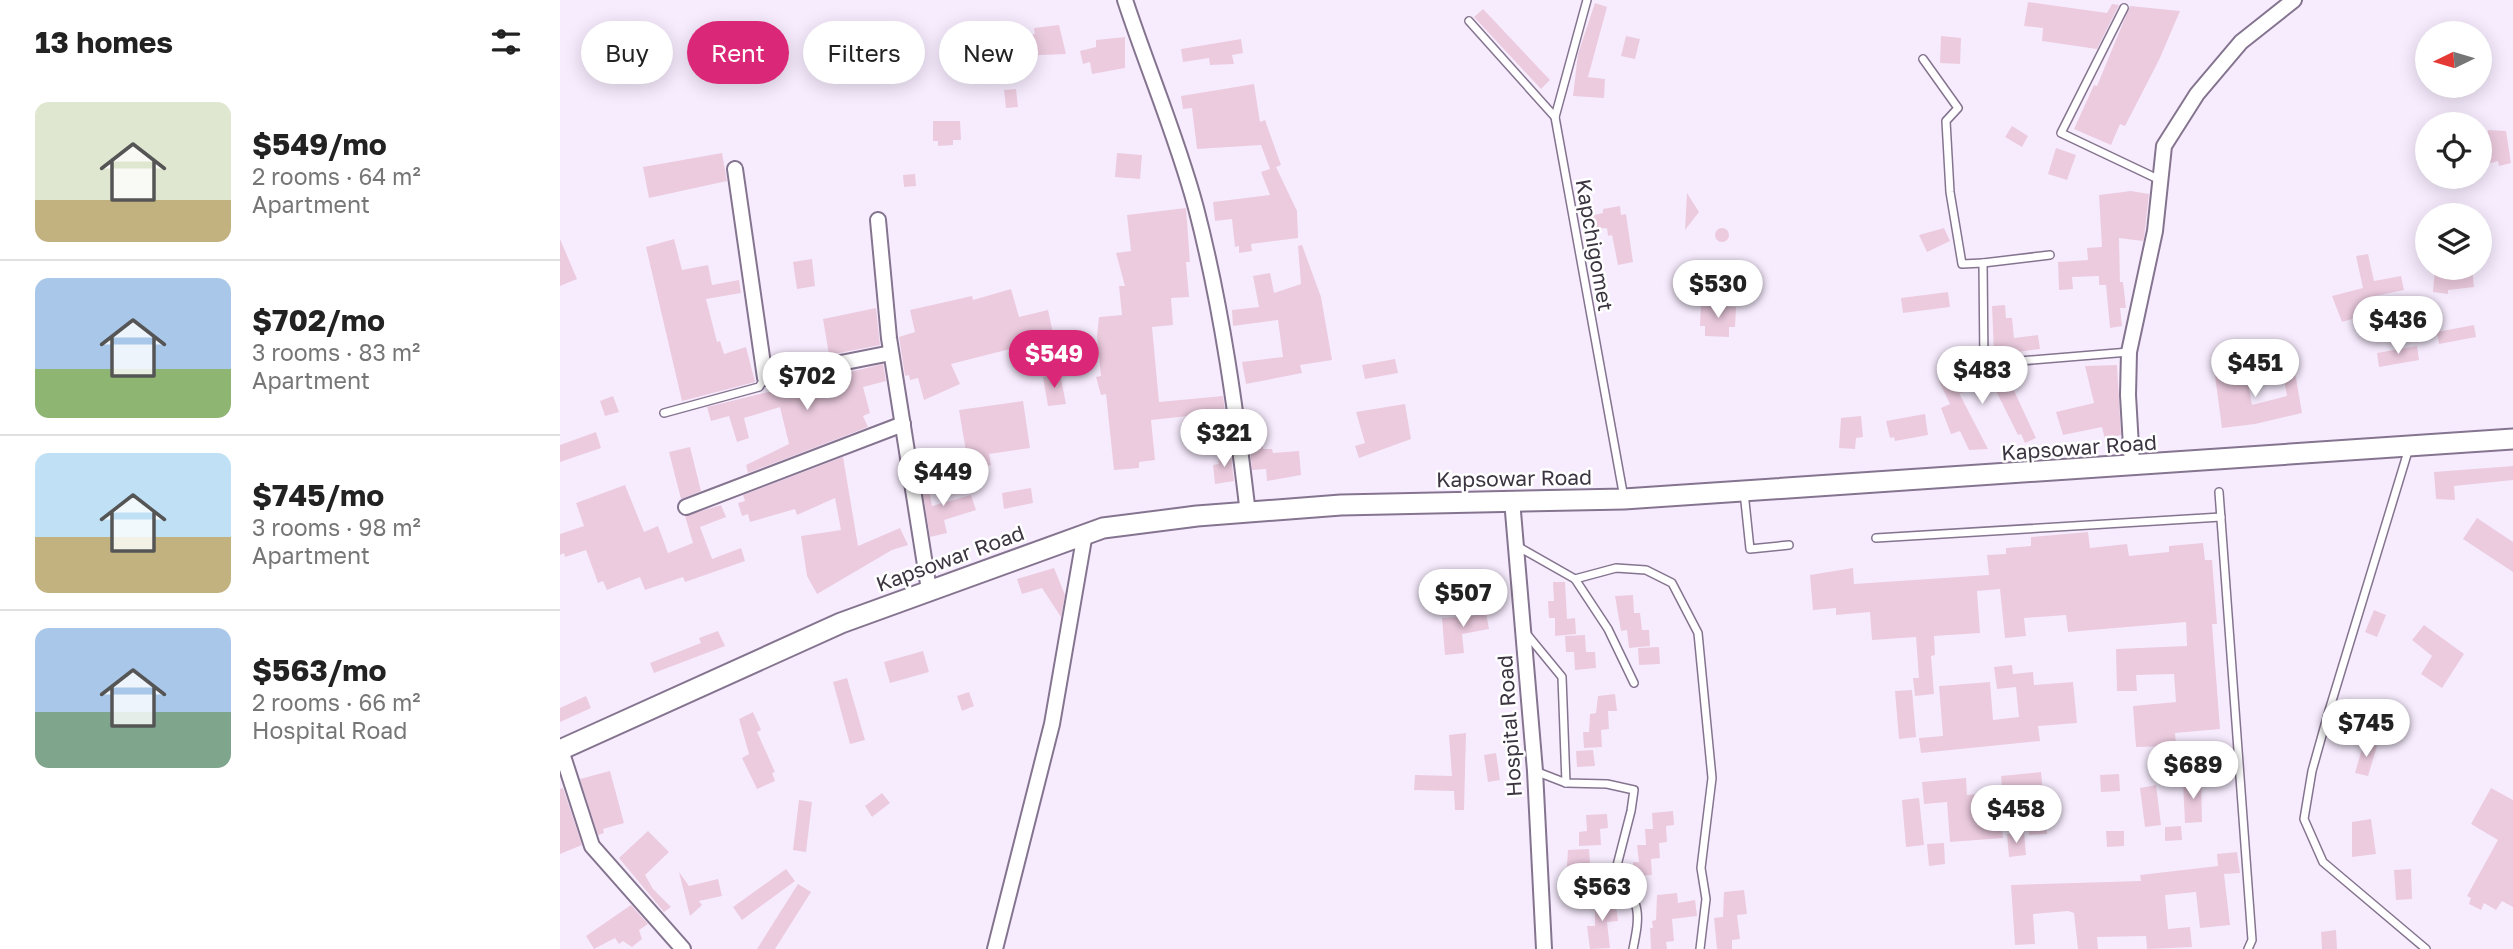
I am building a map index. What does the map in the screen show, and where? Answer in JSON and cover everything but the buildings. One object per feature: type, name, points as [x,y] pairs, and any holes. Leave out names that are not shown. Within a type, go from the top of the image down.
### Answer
[{"type":"main road","name":"Kapsowar Road","points":[[560,750],[841,623],[1085,533],[1183,518],[1341,505],[1513,499],[1624,499],[2513,439]]},
{"type":"street","points":[[1125,0],[1169,119],[1196,209],[1233,382],[1248,514]]},
{"type":"street","points":[[2132,464],[2128,395],[2129,352],[2155,231],[2164,146],[2197,94],[2241,42],[2294,0]]},
{"type":"street","points":[[735,169],[765,378],[891,353]]},
{"type":"street","points":[[878,220],[891,353],[929,590]]},
{"type":"street","points":[[686,507],[903,424]]},
{"type":"street","name":"Hospital Road","points":[[1513,499],[1535,771],[1544,949]]},
{"type":"street","points":[[995,949],[1052,724],[1085,533]]},
{"type":"street","points":[[560,750],[592,846],[683,949]]},
{"type":"lane","name":"Kapchigomet","points":[[1587,0],[1555,117],[1624,499]]},
{"type":"lane","points":[[2124,8],[2062,133],[2161,180]]},
{"type":"lane","points":[[1468,21],[1555,117]]},
{"type":"lane","points":[[1923,59],[1958,108],[1946,121],[1950,192],[1962,264],[2050,255]]},
{"type":"lane","points":[[1983,263],[1984,364],[2129,352]]},
{"type":"lane","points":[[664,413],[759,387],[765,378]]},
{"type":"lane","points":[[2409,448],[2328,714],[2312,771],[2304,819],[2323,862],[2426,949]]},
{"type":"lane","points":[[1744,491],[1750,549],[1789,545]]},
{"type":"lane","points":[[2219,492],[2252,940],[2248,949]]},
{"type":"lane","points":[[1876,538],[2221,517]]},
{"type":"lane","points":[[1517,546],[1575,579],[1608,629],[1634,682]]},
{"type":"lane","points":[[1575,579],[1616,568],[1646,569],[1672,583],[1698,633],[1712,778],[1701,868],[1706,899],[1700,949]]},
{"type":"lane","points":[[1522,628],[1562,677],[1566,783]]},
{"type":"lane","points":[[1535,771],[1566,783],[1607,784],[1634,790],[1632,811],[1614,877],[1632,891],[1640,919],[1633,949]]}]
